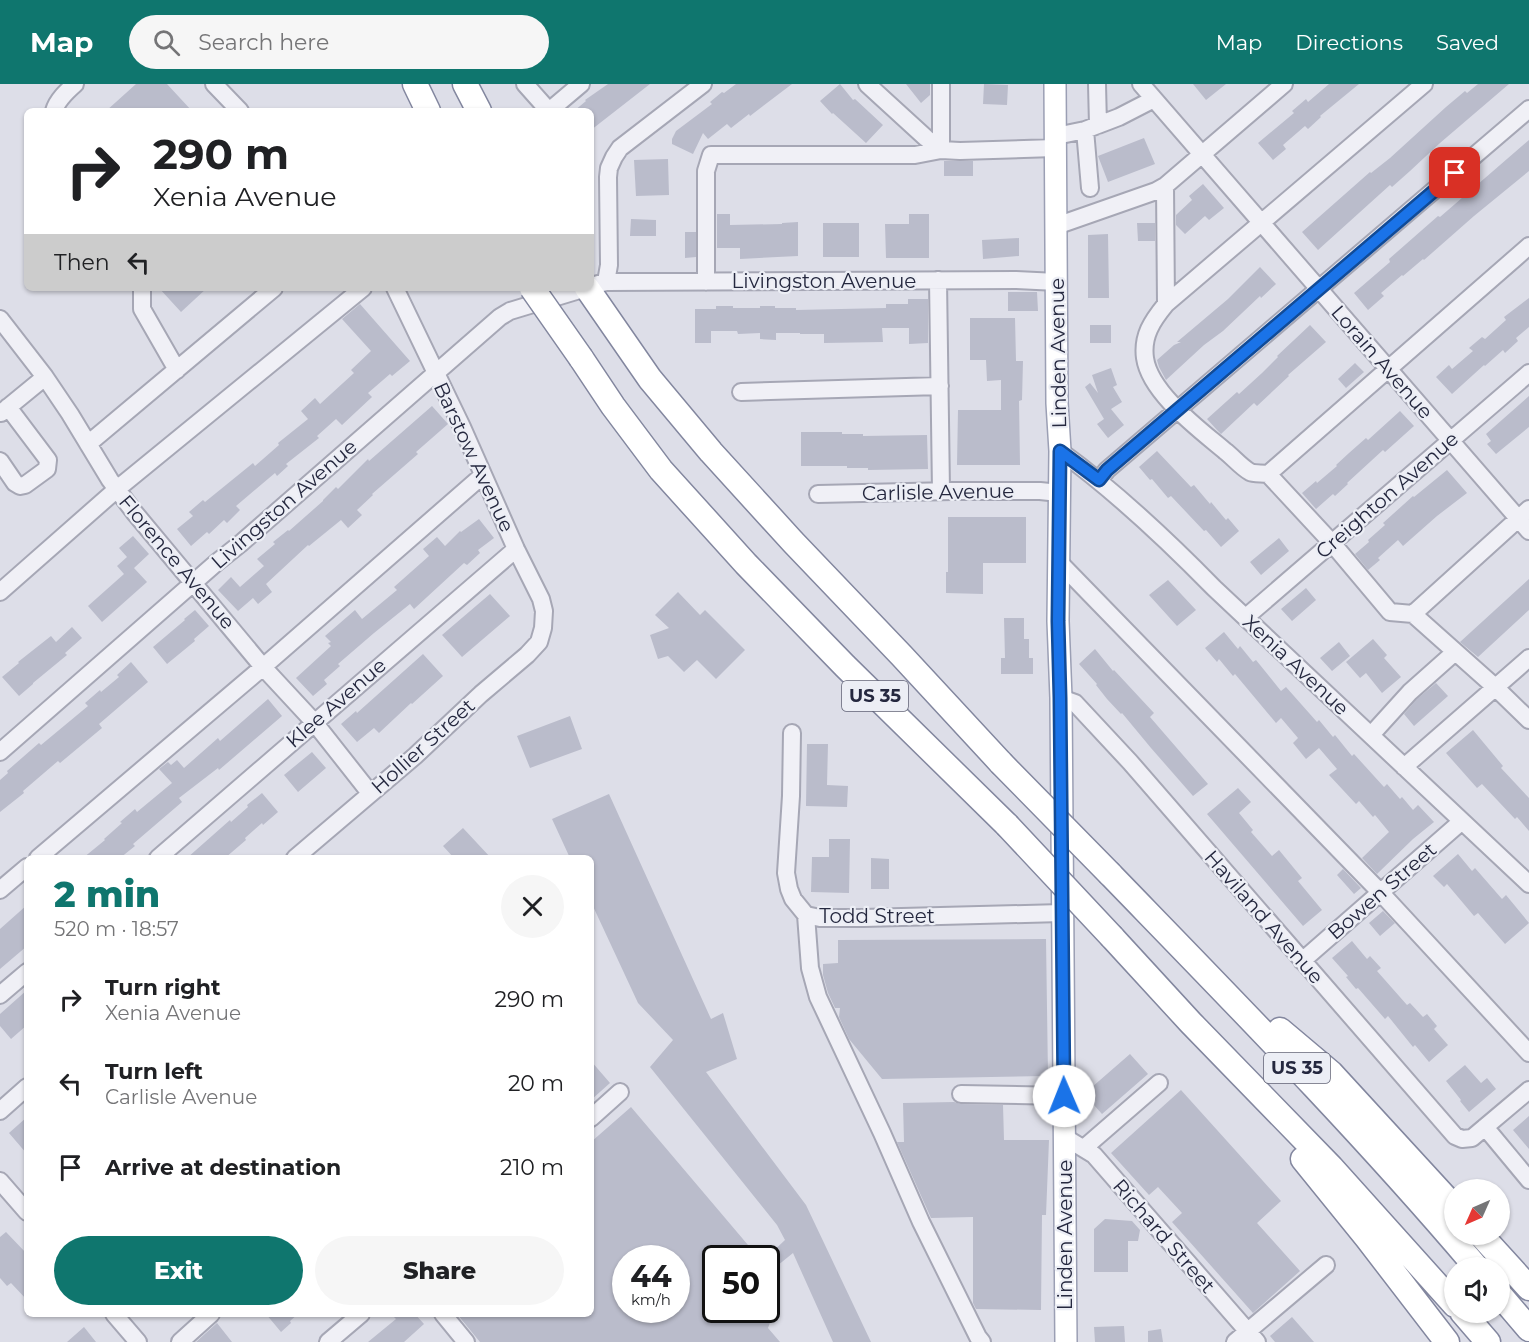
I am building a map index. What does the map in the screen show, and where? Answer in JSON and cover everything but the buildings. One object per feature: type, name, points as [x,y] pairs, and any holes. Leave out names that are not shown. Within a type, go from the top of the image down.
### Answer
[{"type":"highway","points":[[415,84],[427,108]]},
{"type":"highway","points":[[465,84],[477,108]]},
{"type":"highway","name":"US 35","points":[[594,288],[626,345],[650,379],[733,476],[1001,763],[1294,1064],[1468,1257]]},
{"type":"highway","name":"US 35","points":[[534,291],[613,405],[662,470],[746,564],[845,666],[1007,825],[1191,1023],[1331,1167],[1444,1293]]},
{"type":"highway","points":[[1161,926],[1330,1073],[1444,1196]]},
{"type":"highway","points":[[1191,1023],[1367,1238],[1447,1342]]},
{"type":"highway","points":[[1490,1245],[1529,1288]]},
{"type":"highway","points":[[1510,1306],[1529,1329]]},
{"type":"highway","points":[[1472,1323],[1488,1342]]},
{"type":"main road","name":"Linden Avenue","points":[[1055,84],[1066,1342]]},
{"type":"street","points":[[55,108],[65,92],[75,84]]},
{"type":"street","points":[[214,84],[237,108]]},
{"type":"street","points":[[525,84],[546,108]]},
{"type":"street","points":[[553,108],[581,84]]},
{"type":"street","points":[[594,285],[609,265],[608,177],[614,157],[620,148],[639,132],[703,84]]},
{"type":"street","points":[[867,84],[940,150]]},
{"type":"street","points":[[940,150],[941,84]]},
{"type":"street","points":[[1090,188],[1092,127],[1097,84]]},
{"type":"street","points":[[1056,226],[1165,186],[1284,84]]},
{"type":"street","points":[[1424,84],[1166,304],[1152,320],[1145,345],[1145,357],[1153,380],[1178,411],[1251,473],[1268,474],[1332,543],[1390,612],[1413,614],[1529,720]]},
{"type":"street","points":[[706,282],[706,171],[711,155],[915,155],[940,150],[960,151],[1055,142],[1119,117],[1147,89]]},
{"type":"street","name":"Lorain Avenue","points":[[1147,89],[1388,369],[1525,520]]},
{"type":"street","points":[[1099,480],[1107,470],[1529,109]]},
{"type":"street","points":[[1165,186],[1166,304]]},
{"type":"street","points":[[1268,474],[1529,246]]},
{"type":"street","points":[[938,280],[941,491]]},
{"type":"street","name":"Livingston Avenue","points":[[594,286],[706,282],[938,280],[1057,282]]},
{"type":"street","points":[[142,291],[142,309],[177,370]]},
{"type":"street","points":[[88,444],[270,291]]},
{"type":"street","points":[[0,592],[117,489],[359,291]]},
{"type":"street","name":"Barstow Avenue","points":[[396,291],[541,599],[544,611],[543,628]]},
{"type":"street","name":"Livingston Avenue","points":[[0,752],[500,318],[510,310],[576,291]]},
{"type":"street","name":"Florence Avenue","points":[[0,319],[45,377],[117,489],[263,667],[314,722],[370,793]]},
{"type":"street","name":"Creighton Avenue","points":[[1246,617],[1529,373]]},
{"type":"street","points":[[0,461],[15,483],[20,486],[25,485],[47,469],[48,460],[4,410],[45,377]]},
{"type":"street","points":[[741,392],[940,386]]},
{"type":"street","name":"Xenia Avenue","points":[[1060,451],[1099,480],[1192,565],[1529,884]]},
{"type":"street","points":[[42,855],[263,667],[483,475]]},
{"type":"street","name":"Carlisle Avenue","points":[[818,494],[941,491],[1059,493]]},
{"type":"street","points":[[1413,614],[1525,520]]},
{"type":"street","name":"Klee Avenue","points":[[161,855],[516,549]]},
{"type":"street","points":[[1059,562],[1381,893],[1529,1053]]},
{"type":"street","name":"Hollier Street","points":[[298,855],[415,756],[481,694],[527,655],[539,642],[543,628]]},
{"type":"street","points":[[1371,735],[1410,693],[1455,652]]},
{"type":"street","points":[[1404,767],[1529,658]]},
{"type":"street","name":"Haviland Avenue","points":[[1060,698],[1075,703],[1138,771],[1455,1136],[1465,1139],[1472,1138],[1485,1127]]},
{"type":"street","name":"Todd Street","points":[[792,733],[786,873],[789,889],[806,915],[820,918],[863,918],[1062,913]]},
{"type":"street","name":"Bowen Street","points":[[1302,961],[1462,821]]},
{"type":"street","points":[[0,890],[24,870]]},
{"type":"street","points":[[806,915],[810,968],[818,997],[921,1222],[982,1342]]},
{"type":"street","points":[[0,995],[24,975]]},
{"type":"street","points":[[1084,1148],[1159,1083]]},
{"type":"street","points":[[1529,1090],[1485,1127],[1529,1179]]},
{"type":"street","points":[[0,1111],[24,1091]]},
{"type":"street","points":[[594,1115],[620,1092]]},
{"type":"street","points":[[961,1094],[1064,1096]]},
{"type":"street","name":"Richard Street","points":[[1065,1139],[1084,1148],[1101,1164],[1247,1338]]},
{"type":"street","points":[[0,1181],[24,1209]]},
{"type":"street","points":[[1247,1338],[1326,1265]]},
{"type":"street","points":[[117,1317],[138,1342]]},
{"type":"street","points":[[180,1342],[208,1317]]},
{"type":"street","points":[[328,1342],[358,1317]]},
{"type":"street","points":[[445,1317],[466,1342]]},
{"type":"route","points":[[1064,1096],[1058,621],[1060,451],[1099,480],[1107,470],[1455,173]]}]
